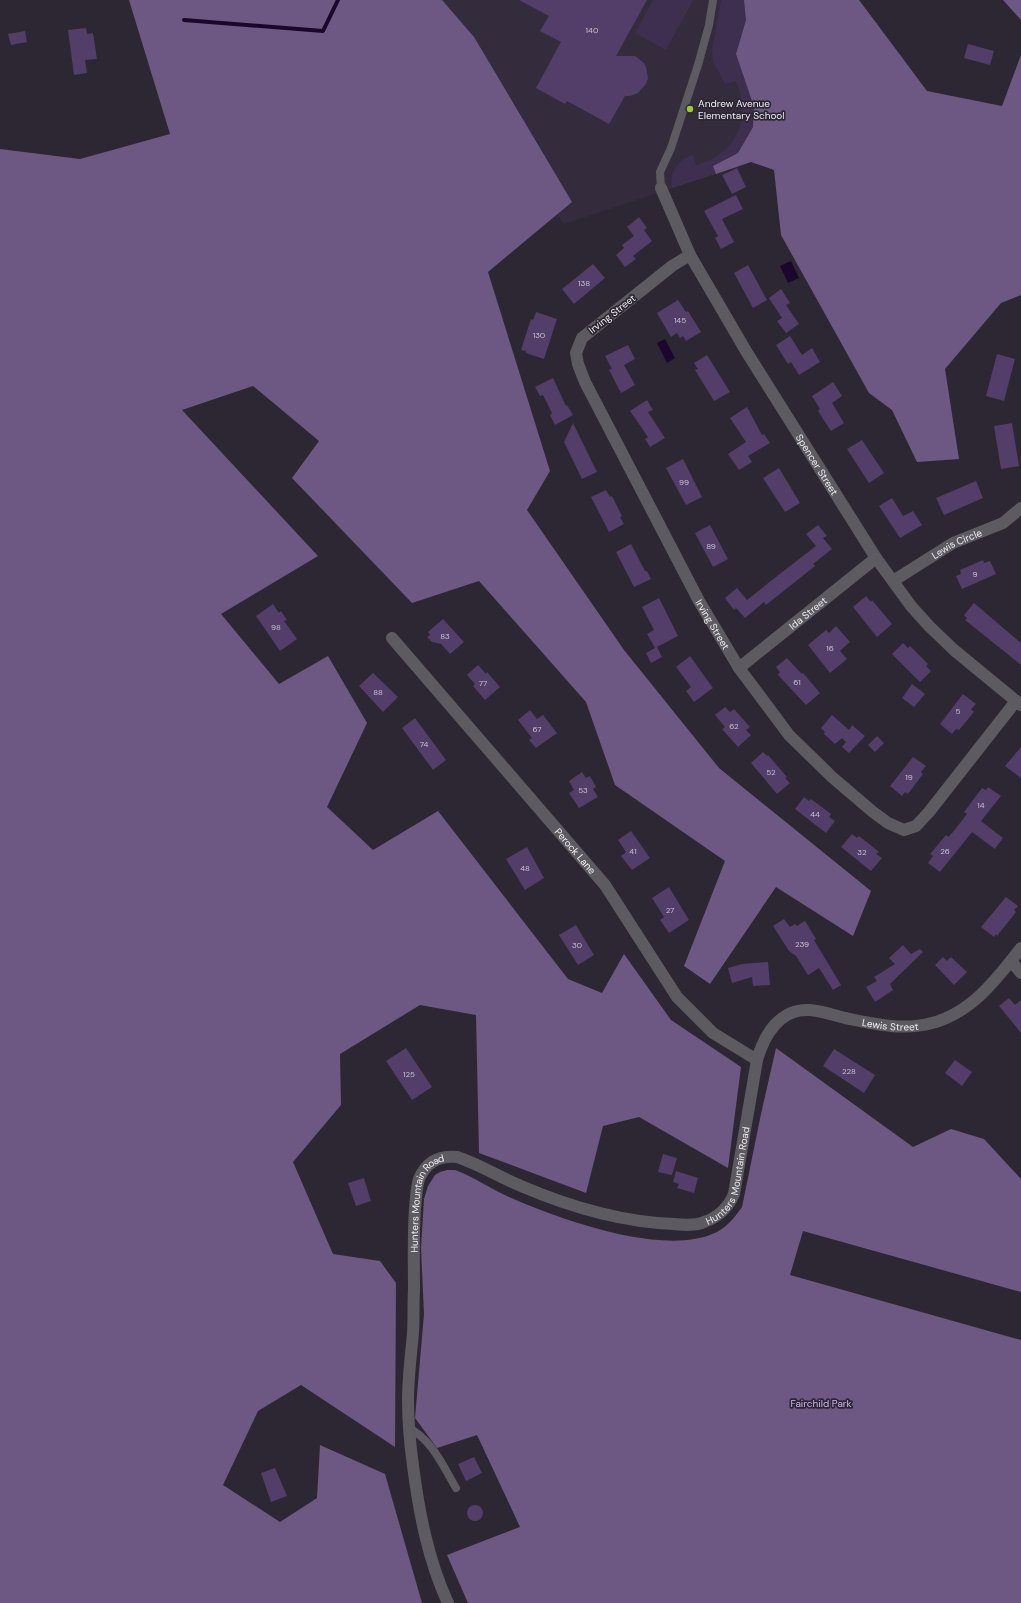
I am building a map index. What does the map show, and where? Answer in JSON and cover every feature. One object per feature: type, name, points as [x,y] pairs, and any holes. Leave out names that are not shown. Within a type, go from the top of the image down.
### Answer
[{"type":"street","name":"Spencer Street","points":[[661,188],[690,255],[746,351],[876,558],[911,606],[934,631],[959,655],[1018,703]]},
{"type":"street","name":"Irving Street","points":[[690,255],[672,266],[582,338],[576,353],[578,364],[585,382],[699,601],[739,668],[789,735],[832,777],[872,812],[888,823],[904,830],[916,826],[929,812],[1018,703]]},
{"type":"street","name":"Lewis Circle","points":[[892,581],[953,543],[1003,523],[1021,508]]},
{"type":"street","name":"Ida Street","points":[[739,668],[876,558]]},
{"type":"street","name":"Perock Lane","points":[[392,638],[605,885],[677,997],[713,1033],[757,1060]]},
{"type":"street","name":"Lewis Street","points":[[757,1060],[761,1046],[769,1032],[777,1022],[793,1012],[808,1010],[818,1011],[875,1024],[896,1027],[914,1027],[947,1018],[964,1009],[978,998],[1021,948]]},
{"type":"street","points":[[1011,961],[1021,974]]},
{"type":"street","name":"Hunters Mountain Road","points":[[448,1603],[434,1568],[424,1530],[408,1428],[408,1398],[413,1331],[414,1219],[416,1192],[419,1180],[425,1169],[439,1158],[448,1156],[457,1157],[522,1187],[583,1209],[653,1224],[703,1223],[720,1214],[731,1202],[734,1194],[757,1060]]},
{"type":"lane","points":[[661,188],[660,172],[671,148],[698,65],[714,0]]},
{"type":"lane","points":[[408,1428],[418,1433],[427,1441],[456,1488]]},
{"type":"shaded area","name":"Andrew Avenue Elementary School","points":[[423,0],[859,0],[905,60],[774,170],[751,162],[564,224],[435,49]]},
{"type":"shaded area","points":[[653,0],[693,0],[666,50],[635,33]]},
{"type":"shaded area","points":[[721,0],[744,0],[746,20],[736,54],[754,107],[753,127],[738,153],[713,166],[716,174],[672,188],[672,177],[679,163],[687,157],[693,155],[696,165],[710,160],[722,153],[731,144],[741,121],[741,95],[736,81],[725,84],[713,61],[712,51]]},
{"type":"shaded area","points":[[791,261],[799,278],[788,283],[780,266]]},
{"type":"shaded area","points":[[665,339],[675,358],[667,363],[657,343]]},
{"type":"green space","points":[[129,0],[442,0],[474,37],[572,202],[488,272],[550,471],[527,510],[624,650],[719,768],[871,891],[853,936],[776,887],[710,984],[684,966],[725,861],[615,785],[586,702],[479,581],[412,603],[292,478],[319,441],[253,386],[182,410],[318,556],[221,614],[279,684],[328,656],[367,723],[327,807],[373,850],[438,811],[568,979],[602,993],[624,954],[671,1020],[741,1067],[728,1168],[639,1117],[603,1126],[586,1193],[479,1153],[476,1015],[420,1005],[340,1054],[341,1105],[293,1162],[333,1254],[380,1261],[396,1283],[395,1447],[301,1385],[258,1411],[223,1485],[280,1522],[317,1498],[320,1445],[385,1474],[422,1603],[0,1603],[0,149],[80,159],[170,134]]},
{"type":"green space","points":[[744,0],[859,0],[927,91],[1002,106],[1021,55],[1021,295],[1001,303],[945,369],[959,459],[917,462],[892,410],[869,393],[781,235],[774,170],[751,162],[716,174],[713,166],[738,153],[753,127],[754,107],[736,54],[746,20]]},
{"type":"green space","points":[[1003,0],[1021,0],[1021,20]]},
{"type":"green space","name":"Fairchild Park","points":[[776,1048],[913,1147],[951,1129],[984,1139],[1021,1179],[1021,1292],[803,1231],[790,1275],[1021,1340],[1021,1603],[468,1603],[447,1555],[520,1527],[477,1435],[437,1448],[415,1418],[424,1314],[421,1248],[424,1199],[428,1186],[435,1175],[440,1172],[455,1170],[502,1194],[530,1206],[583,1225],[612,1232],[642,1238],[670,1241],[695,1239],[717,1232],[731,1221],[742,1207]]},
{"type":"building","points":[[519,0],[647,0],[616,56],[635,56],[644,63],[648,78],[646,84],[638,93],[625,96],[609,124],[567,101],[565,104],[536,88],[561,42],[540,31],[549,16]]},
{"type":"building","points":[[86,28],[87,34],[93,33],[97,59],[85,60],[87,73],[74,75],[68,30]]},
{"type":"building","points":[[25,31],[27,42],[11,45],[8,34]]},
{"type":"building","points":[[968,44],[994,51],[990,65],[964,58]]},
{"type":"building","points":[[737,168],[746,187],[732,194],[722,175]]},
{"type":"building","points":[[736,195],[743,209],[722,219],[734,242],[721,249],[715,238],[718,236],[704,211]]},
{"type":"building","points":[[639,217],[647,228],[644,230],[652,241],[633,256],[636,259],[625,267],[616,255],[624,248],[622,245],[634,236],[627,227]]},
{"type":"building","points":[[593,264],[605,278],[574,304],[562,289]]},
{"type":"building","points":[[748,265],[767,300],[753,308],[734,273]]},
{"type":"building","points":[[781,289],[790,303],[786,305],[799,324],[786,333],[777,321],[782,318],[769,298]]},
{"type":"building","points":[[678,300],[686,312],[688,311],[701,332],[686,341],[683,336],[680,338],[677,333],[671,337],[657,313]]},
{"type":"building","points":[[536,312],[557,319],[544,359],[521,350],[531,319],[533,320]]},
{"type":"building","points":[[790,336],[802,355],[812,348],[820,362],[799,375],[791,362],[788,364],[776,345]]},
{"type":"building","points":[[628,345],[635,359],[624,365],[635,385],[621,393],[609,370],[612,369],[605,356]]},
{"type":"building","points":[[997,354],[1015,359],[1004,401],[986,396]]},
{"type":"building","points":[[707,355],[730,392],[714,401],[695,370],[698,369],[694,363]]},
{"type":"building","points":[[553,378],[566,406],[567,405],[573,415],[555,425],[550,415],[552,413],[543,395],[540,396],[535,387]]},
{"type":"building","points":[[833,382],[842,396],[832,403],[844,423],[831,431],[818,411],[820,409],[812,396]]},
{"type":"building","points":[[647,400],[653,410],[648,412],[665,438],[650,447],[645,439],[648,437],[630,411]]},
{"type":"building","points":[[747,407],[762,435],[764,434],[770,443],[748,456],[752,462],[739,470],[728,454],[746,442],[730,418]]},
{"type":"building","points":[[573,423],[597,472],[582,479],[564,442]]},
{"type":"building","points":[[1012,423],[1019,466],[1001,469],[994,426]]},
{"type":"building","points":[[862,440],[884,473],[869,483],[847,449]]},
{"type":"building","points":[[683,459],[702,497],[686,505],[666,468]]},
{"type":"building","points":[[779,468],[800,503],[785,512],[763,478]]},
{"type":"building","points":[[976,481],[983,498],[944,515],[936,498]]},
{"type":"building","points":[[606,490],[610,497],[612,496],[622,516],[620,517],[624,524],[609,532],[591,497]]},
{"type":"building","points":[[892,498],[903,516],[913,511],[922,525],[900,538],[879,506]]},
{"type":"building","points":[[710,525],[728,559],[713,567],[695,533]]},
{"type":"building","points":[[818,525],[827,536],[823,538],[832,549],[813,564],[815,566],[766,605],[764,602],[745,618],[736,608],[734,610],[725,598],[737,588],[747,600],[816,546],[806,534]]},
{"type":"building","points":[[631,544],[645,571],[647,571],[651,579],[634,587],[616,552]]},
{"type":"building","points":[[983,560],[984,563],[990,561],[996,574],[962,589],[956,576],[961,574],[960,570]]},
{"type":"building","points":[[866,596],[871,602],[872,600],[892,624],[877,637],[853,607]]},
{"type":"building","points":[[659,598],[678,636],[657,647],[662,657],[651,663],[646,653],[655,648],[647,634],[654,630],[642,607]]},
{"type":"building","points":[[974,603],[1021,643],[1021,665],[965,620],[967,618],[964,615]]},
{"type":"building","points":[[273,604],[279,613],[281,611],[287,620],[284,621],[297,639],[280,651],[256,616]]},
{"type":"building","points":[[443,619],[464,642],[450,654],[441,644],[432,642],[427,637],[430,635],[428,632]]},
{"type":"building","points":[[836,626],[850,642],[840,651],[847,659],[830,673],[808,645],[826,630],[829,633]]},
{"type":"building","points":[[903,643],[908,648],[910,646],[928,664],[926,666],[931,671],[920,682],[892,654]]},
{"type":"building","points":[[690,656],[713,688],[694,702],[686,691],[691,687],[676,667]]},
{"type":"building","points":[[787,658],[802,674],[803,673],[820,693],[806,705],[778,675],[780,672],[776,667]]},
{"type":"building","points":[[478,665],[486,674],[487,672],[500,687],[485,700],[473,686],[475,684],[467,675]]},
{"type":"building","points":[[373,673],[398,697],[383,712],[359,686]]},
{"type":"building","points":[[912,684],[925,694],[914,707],[902,698]]},
{"type":"building","points":[[963,694],[976,704],[971,709],[974,712],[959,730],[956,729],[952,734],[940,724]]},
{"type":"building","points":[[725,707],[730,712],[734,709],[750,727],[746,730],[751,735],[738,747],[722,729],[725,727],[715,715]]},
{"type":"building","points":[[530,710],[537,719],[543,715],[557,733],[536,748],[529,740],[532,738],[518,720]]},
{"type":"building","points":[[832,715],[849,730],[852,725],[865,736],[849,753],[842,747],[846,742],[842,738],[835,744],[824,734],[825,732],[821,728]]},
{"type":"building","points":[[415,718],[446,760],[433,770],[402,728]]},
{"type":"building","points":[[877,736],[884,743],[875,752],[868,745]]},
{"type":"building","points":[[1021,747],[1021,778],[1005,766]]},
{"type":"building","points":[[763,752],[767,756],[768,755],[787,777],[785,778],[790,783],[777,794],[751,763]]},
{"type":"building","points":[[913,757],[926,766],[921,772],[923,774],[908,794],[905,792],[902,796],[890,786]]},
{"type":"building","points":[[582,772],[586,778],[590,776],[596,787],[593,789],[598,797],[579,808],[569,793],[574,790],[569,781]]},
{"type":"building","points":[[988,787],[1001,796],[981,821],[1003,838],[995,849],[972,832],[940,872],[928,863],[933,856],[930,854],[946,835],[948,837],[953,832],[967,814],[964,812],[982,788],[986,790]]},
{"type":"building","points":[[804,797],[809,801],[811,799],[831,814],[829,817],[835,821],[826,833],[795,809]]},
{"type":"building","points":[[631,831],[650,858],[632,870],[621,856],[626,852],[618,840]]},
{"type":"building","points":[[852,834],[857,838],[859,836],[879,852],[876,854],[882,858],[871,871],[841,847]]},
{"type":"building","points":[[527,847],[544,878],[525,890],[506,859]]},
{"type":"building","points":[[669,887],[689,920],[669,933],[660,920],[664,917],[652,898]]},
{"type":"building","points":[[1006,897],[1018,906],[1014,910],[1016,912],[997,936],[996,934],[994,937],[981,927]]},
{"type":"building","points":[[784,919],[790,927],[795,924],[797,926],[805,921],[816,939],[814,940],[841,985],[833,990],[819,968],[808,975],[796,956],[789,951],[773,926]]},
{"type":"building","points":[[576,925],[594,955],[578,965],[559,935]]},
{"type":"building","points":[[903,945],[911,954],[920,949],[923,952],[890,984],[893,990],[875,1002],[866,987],[877,981],[874,977],[895,964],[889,958]]},
{"type":"building","points":[[943,957],[947,961],[951,957],[967,972],[954,985],[935,965]]},
{"type":"building","points":[[768,962],[770,985],[753,986],[752,977],[732,983],[728,968],[742,964]]},
{"type":"building","points":[[1009,998],[1015,1005],[1021,1000],[1021,1033],[999,1006]]},
{"type":"building","points":[[406,1048],[432,1087],[412,1100],[386,1061]]},
{"type":"building","points":[[834,1049],[875,1075],[864,1093],[823,1066]]},
{"type":"building","points":[[955,1060],[972,1072],[962,1086],[945,1073]]},
{"type":"building","points":[[663,1154],[677,1158],[672,1175],[658,1172]]},
{"type":"building","points":[[676,1171],[698,1178],[694,1193],[677,1188],[679,1184],[673,1182]]},
{"type":"building","points":[[364,1178],[371,1201],[356,1206],[348,1183]]},
{"type":"building","points":[[474,1457],[482,1473],[466,1481],[458,1464]]},
{"type":"building","points":[[275,1468],[287,1496],[271,1502],[261,1473]]},
{"type":"building","points":[[472,1505],[478,1505],[483,1510],[481,1519],[478,1521],[472,1521],[467,1516],[467,1510]]},
{"type":"waterway","points":[[184,20],[323,31],[338,0]]},
{"type":"place","name":"Andrew Avenue Elementary School","points":[[690,109]]}]
